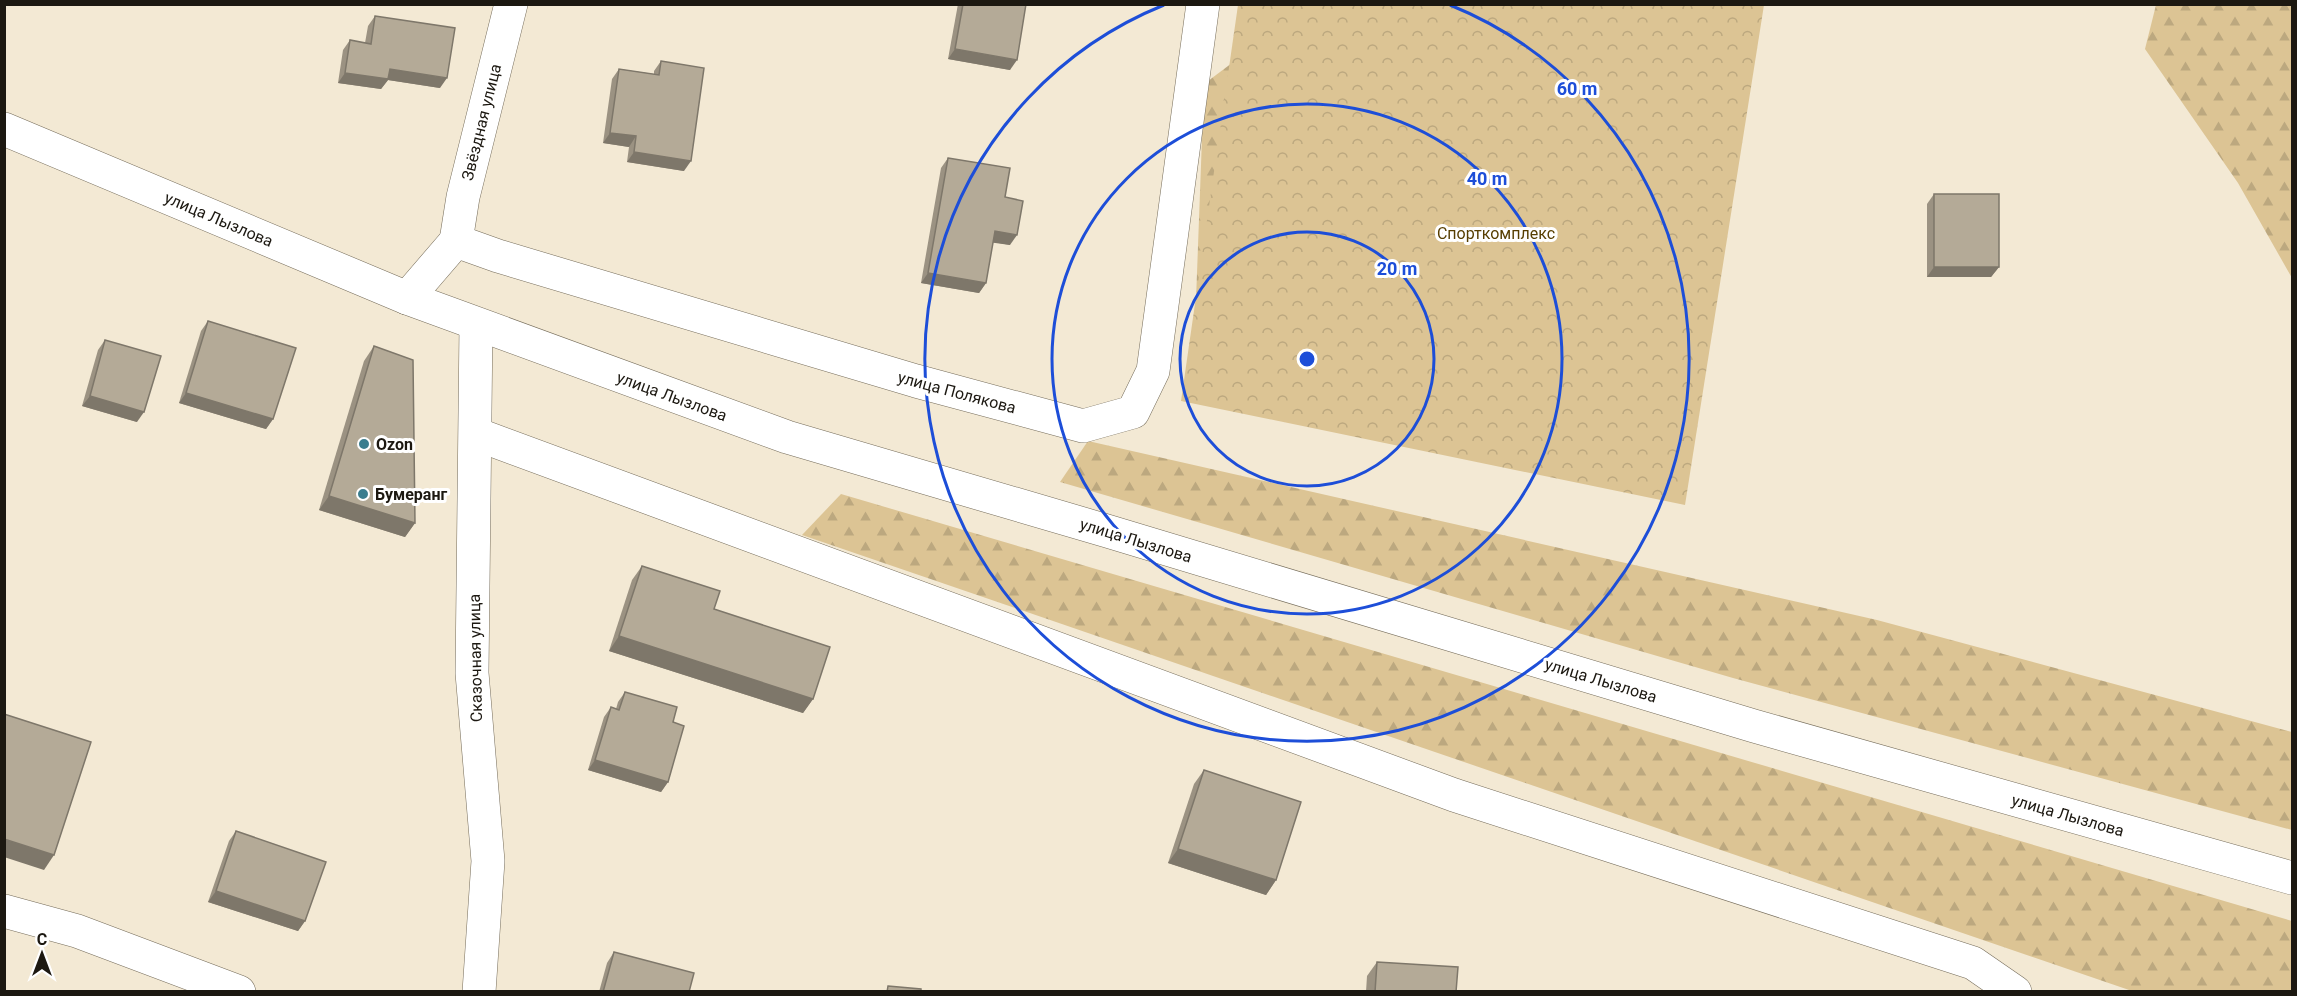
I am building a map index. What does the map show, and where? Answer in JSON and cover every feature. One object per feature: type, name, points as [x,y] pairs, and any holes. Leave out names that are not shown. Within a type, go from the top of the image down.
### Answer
[{"type":"street","name":"Звёздная улица","points":[[456,241],[463,197],[511,4]]},
{"type":"street","name":"улица Полякова","points":[[456,241],[916,381],[1083,426],[1133,412],[1153,371],[1203,4]]},
{"type":"street","name":"улица Лызлова","points":[[4,129],[407,298],[788,437],[1754,726],[2292,878]]},
{"type":"street","points":[[407,298],[456,241]]},
{"type":"street","name":"Сказочная улица","points":[[476,325],[472,673],[488,861],[476,990]]},
{"type":"street","points":[[476,434],[1454,795],[1973,963],[2015,992]]},
{"type":"street","points":[[4,911],[77,931],[239,992]]},
{"type":"green space","name":"Спорткомплекс","points":[[1238,5],[1764,5],[1685,505],[1181,401]]},
{"type":"green space","points":[[2156,5],[2292,5],[2292,278],[2238,183],[2145,49]]},
{"type":"green space","points":[[1248,51],[1195,327],[1204,84]]},
{"type":"green space","points":[[1088,441],[1877,620],[2292,732],[2292,830],[1733,678],[1060,482]]},
{"type":"green space","points":[[841,494],[2292,921],[2292,991],[2132,991],[802,535]]},
{"type":"building","points":[[963,4],[1026,4],[1017,60],[955,49]]},
{"type":"building","points":[[375,16],[455,28],[447,78],[390,69],[388,79],[345,73],[350,40],[371,44]]},
{"type":"building","points":[[661,61],[704,68],[691,161],[634,152],[636,136],[610,133],[619,69],[659,75]]},
{"type":"building","points":[[948,158],[1010,168],[1005,197],[1023,201],[1017,235],[995,231],[986,283],[928,273]]},
{"type":"building","points":[[1934,194],[1999,194],[1999,267],[1934,267]]},
{"type":"building","points":[[208,321],[296,348],[273,419],[186,393]]},
{"type":"building","points":[[105,340],[161,356],[144,412],[90,396]]},
{"type":"building","points":[[374,346],[413,360],[415,523],[329,496]]},
{"type":"building","points":[[642,566],[720,591],[714,609],[830,647],[813,699],[619,636]]},
{"type":"building","points":[[625,692],[677,707],[673,722],[684,726],[668,782],[595,760],[611,707],[619,710]]},
{"type":"building","points":[[4,714],[91,742],[54,855],[4,839]]},
{"type":"building","points":[[1204,770],[1301,802],[1276,880],[1178,849]]},
{"type":"building","points":[[236,831],[326,862],[305,921],[216,891]]},
{"type":"building","points":[[614,952],[694,973],[689,992],[603,992]]},
{"type":"building","points":[[1377,962],[1458,967],[1456,992],[1375,992]]},
{"type":"building","points":[[888,986],[921,989],[921,992],[887,992]]},
{"type":"place","name":"Ozon","points":[[364,444]]},
{"type":"place","name":"Бумеранг","points":[[363,494]]}]
